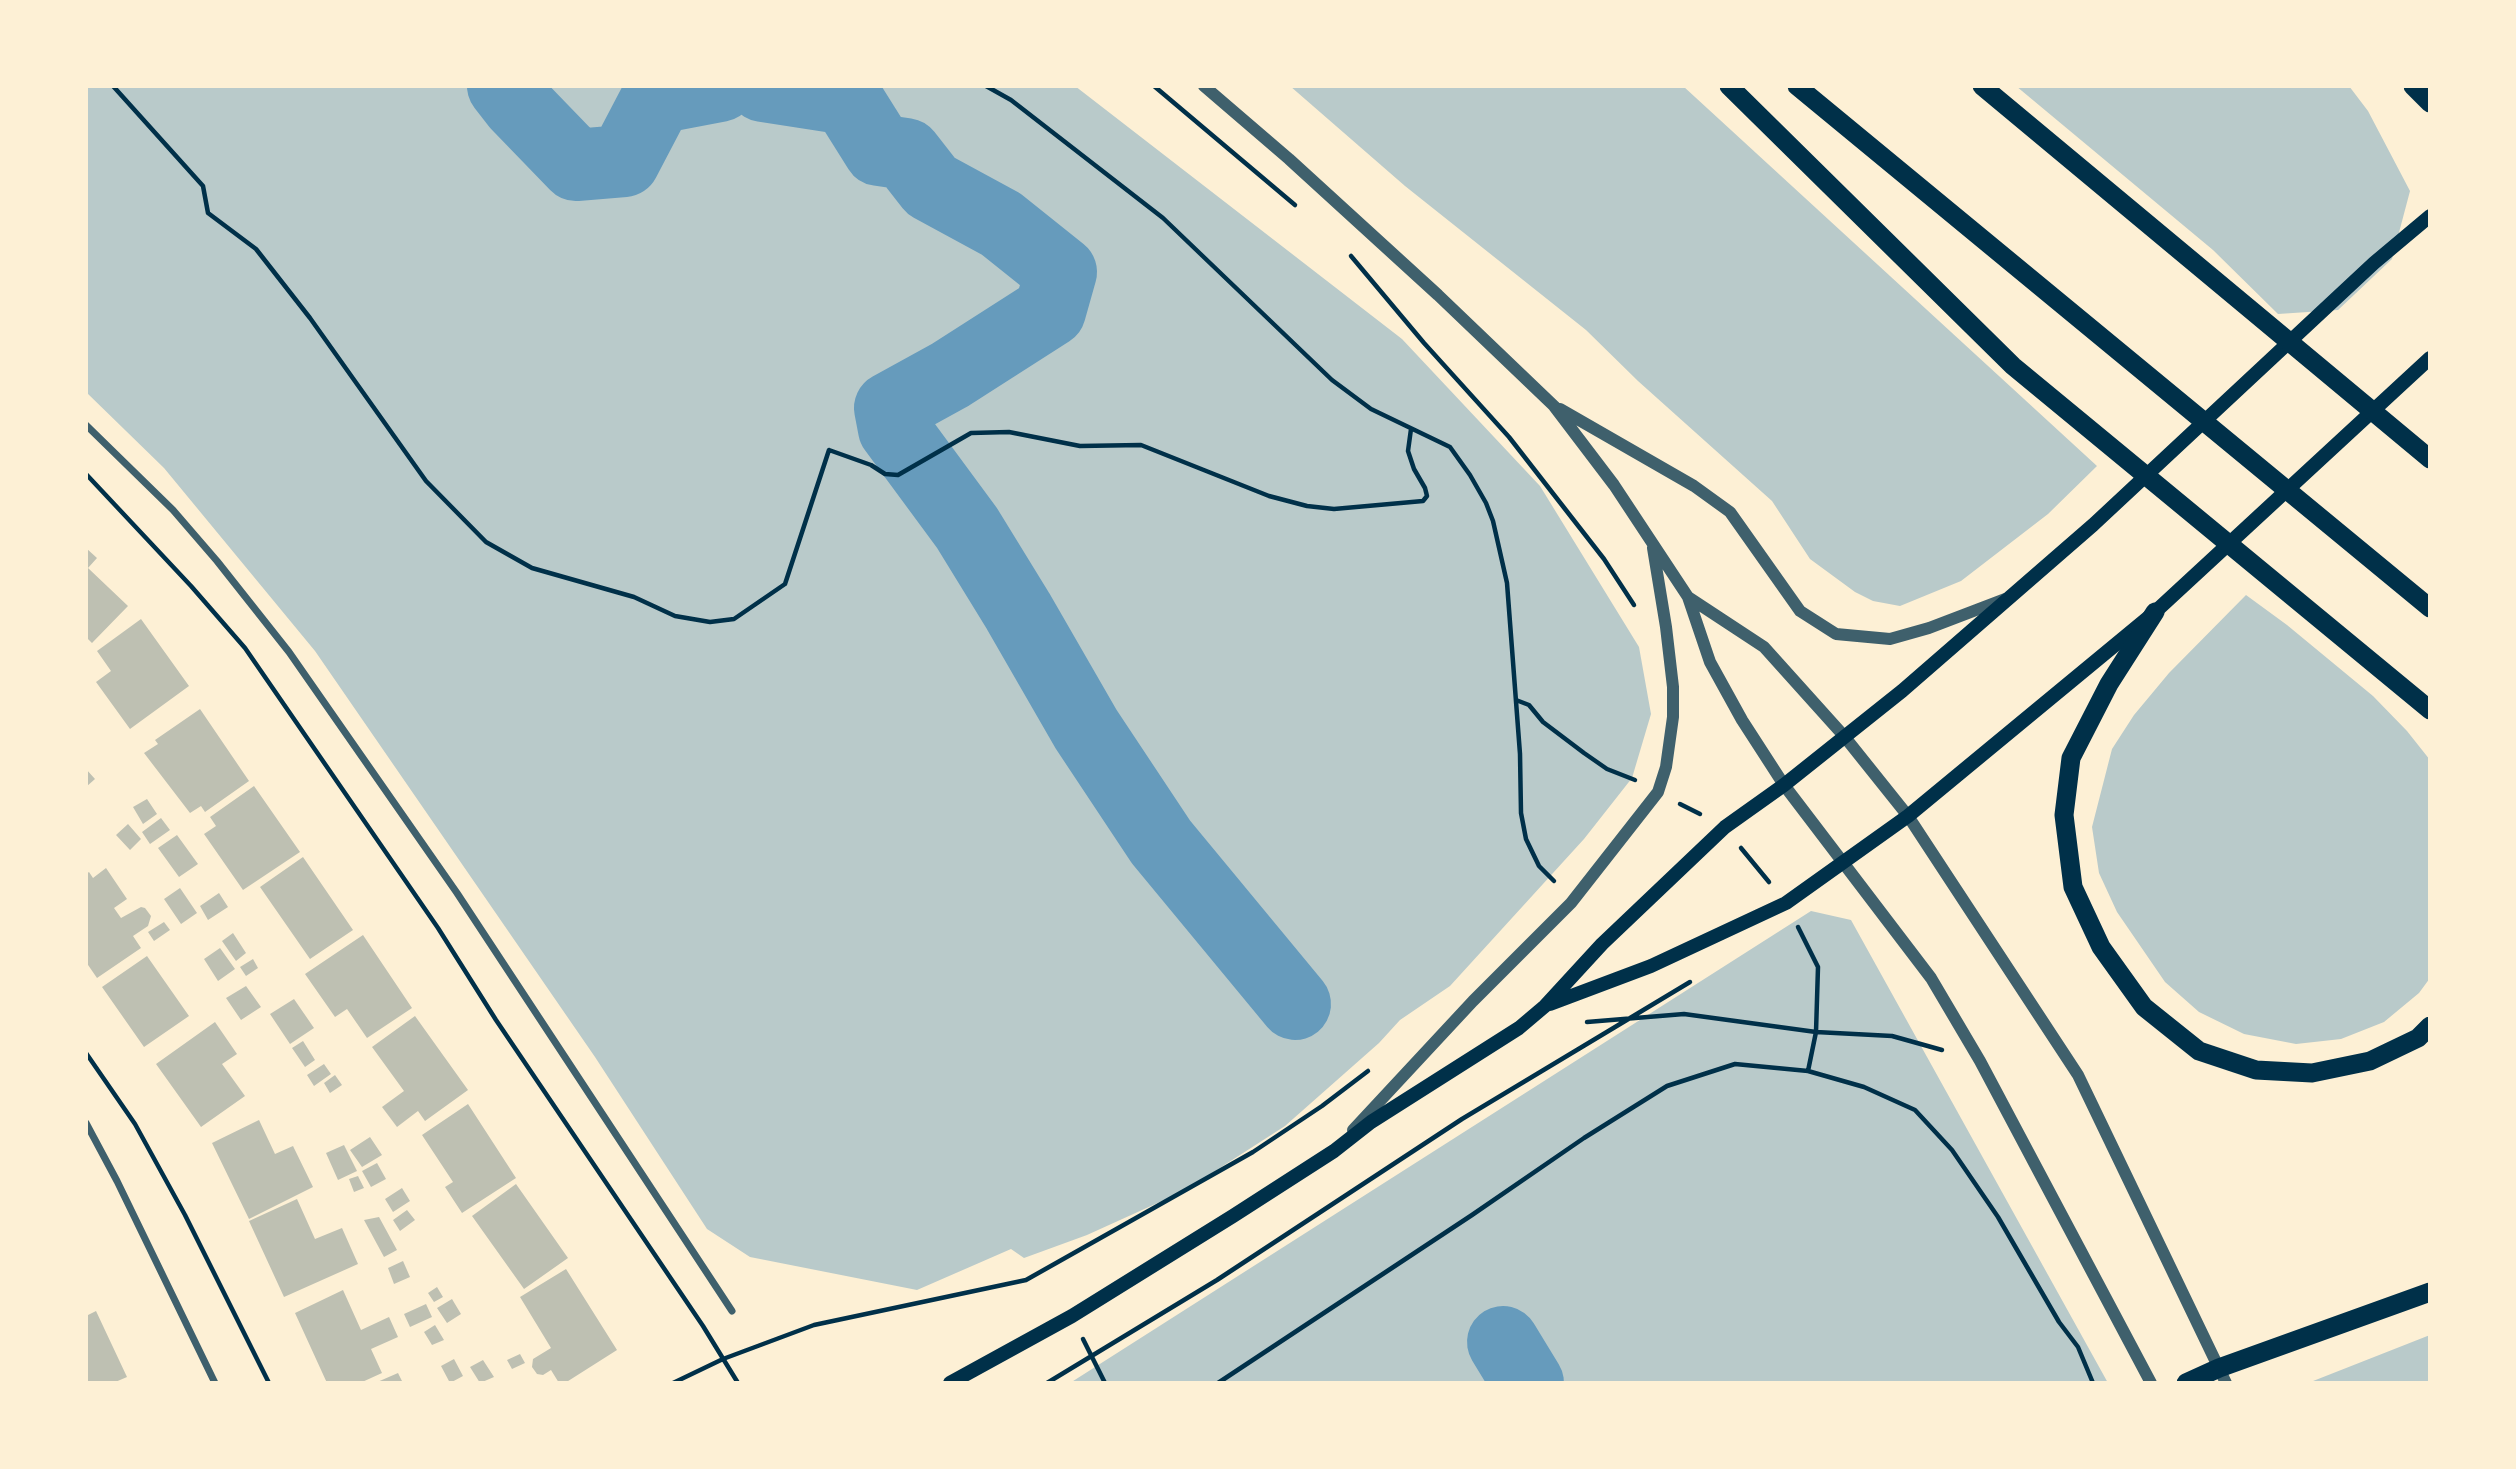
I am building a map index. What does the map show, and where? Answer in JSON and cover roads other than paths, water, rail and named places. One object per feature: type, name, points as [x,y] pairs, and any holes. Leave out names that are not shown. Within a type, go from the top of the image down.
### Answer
[{"type":"highway","points":[[1729,86],[2013,366],[2430,710]]},
{"type":"highway","points":[[1797,86],[2430,608]]},
{"type":"highway","points":[[1982,86],[2430,459]]},
{"type":"highway","points":[[2413,86],[2430,103]]},
{"type":"highway","points":[[2155,612],[2109,684],[2071,758],[2064,815],[2073,887],[2101,947],[2144,1007],[2199,1051],[2256,1070],[2312,1073],[2370,1060],[2418,1038],[2430,1026]]},
{"type":"highway","points":[[2186,1383],[2223,1376],[2430,1292]]},
{"type":"main road","points":[[950,1383],[1072,1316],[1334,1151],[1371,1122],[1519,1028],[1545,1006],[1602,944],[1725,827],[1784,785],[1902,691],[2093,525],[2374,264],[2430,216]]},
{"type":"main road","points":[[1545,1006],[1651,966],[1786,903],[1909,816],[2155,612],[2430,358]]},
{"type":"street","points":[[1204,86],[1289,159],[1438,295],[1554,406],[1614,485],[1688,597],[1710,662],[1742,720],[1784,785],[1931,978],[1980,1061],[2151,1383]]},
{"type":"street","points":[[1554,406],[1694,486],[1730,512],[1800,611],[1836,634],[1889,639],[1929,628],[2010,597]]},
{"type":"street","points":[[86,425],[173,510],[289,652],[457,893],[732,1311]]},
{"type":"street","points":[[1334,1151],[1473,1001],[1571,903],[1658,792],[1666,767],[1673,717],[1673,687],[1651,541]]},
{"type":"street","points":[[1688,597],[1765,648],[1844,736],[1909,816],[2078,1075],[2223,1376]]},
{"type":"street","points":[[86,1123],[215,1383]]},
{"type":"waterway","points":[[503,86],[576,165],[624,161],[657,98],[720,86]]},
{"type":"waterway","points":[[763,86],[847,99],[879,150],[906,154],[931,186],[1001,224],[1061,272],[1050,311],[950,375],[890,408],[894,429],[967,528],[1086,729],[1161,842],[1295,1004]]},
{"type":"waterway","points":[[1503,1342],[1528,1383]]}]
